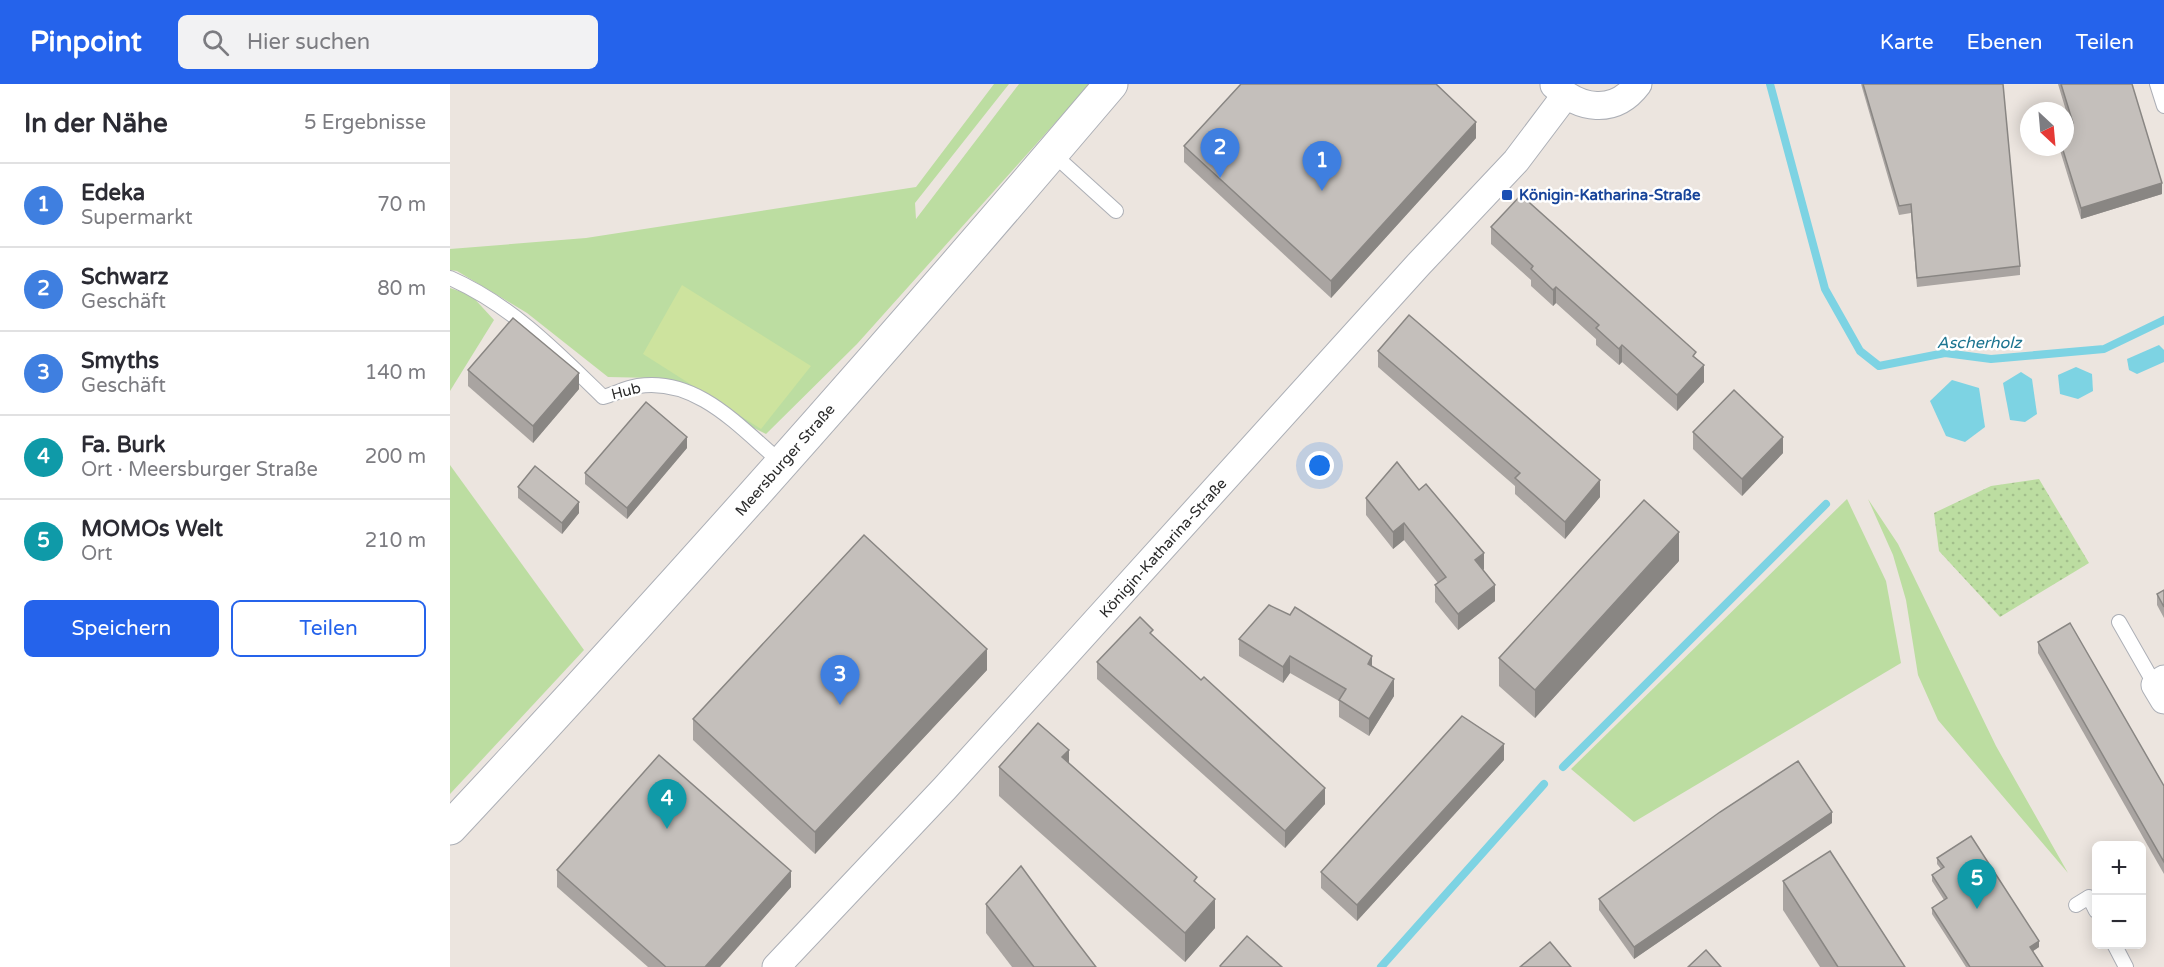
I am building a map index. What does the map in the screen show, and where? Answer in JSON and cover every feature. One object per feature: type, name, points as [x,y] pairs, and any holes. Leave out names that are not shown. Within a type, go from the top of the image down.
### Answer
[{"type":"street","name":"Meersburger Straße","points":[[450,828],[603,665],[1111,84]]},
{"type":"street","points":[[1559,90],[1577,103],[1593,106],[1610,104],[1624,97],[1638,84]]},
{"type":"street","name":"Königin-Katharina-Straße","points":[[776,967],[992,737],[1418,265],[1516,161],[1559,90]]},
{"type":"lane","points":[[2157,84],[2164,106]]},
{"type":"lane","points":[[1052,153],[1116,212]]},
{"type":"lane","name":"Hub","points":[[450,278],[481,292],[546,341],[603,398],[637,386],[671,386],[689,392],[706,399],[782,463]]},
{"type":"lane","points":[[2119,622],[2161,688]]},
{"type":"lane","points":[[2076,905],[2089,897],[2092,902]]},
{"type":"lane","points":[[2116,949],[2126,967]]},
{"type":"green space","points":[[994,84],[1009,84],[915,203],[916,219],[1019,84],[1090,84],[857,344],[766,434],[654,378],[608,377],[527,313],[457,271],[450,270],[450,249],[586,238],[916,187]]},
{"type":"green space","points":[[682,285],[811,366],[761,429],[643,354]]},
{"type":"green space","points":[[450,288],[471,295],[494,320],[450,391]]},
{"type":"green space","points":[[450,465],[584,650],[450,794]]},
{"type":"green space","points":[[2039,479],[2089,563],[2000,617],[1939,551],[1934,513],[1991,486]]},
{"type":"green space","points":[[1847,499],[1886,581],[1901,663],[1634,822],[1571,769]]},
{"type":"green space","points":[[1868,499],[1898,544],[1996,746],[2068,873],[1938,720],[1918,675],[1906,600],[1893,555]]},
{"type":"water","points":[[2159,345],[2164,350],[2164,362],[2137,374],[2129,370],[2127,359]]},
{"type":"water","points":[[2076,367],[2092,374],[2093,391],[2078,399],[2060,394],[2058,375]]},
{"type":"water","points":[[2021,372],[2032,379],[2037,414],[2025,422],[2010,420],[2003,383]]},
{"type":"water","points":[[1952,380],[1979,388],[1985,427],[1965,442],[1946,436],[1930,401]]},
{"type":"building","points":[[1241,84],[1436,84],[1476,122],[1331,281],[1184,146]]},
{"type":"building","points":[[1863,84],[2003,84],[2020,266],[1917,278],[1911,204],[1899,206]]},
{"type":"building","points":[[2061,84],[2132,84],[2162,183],[2081,208],[2065,156],[2074,156],[2074,102],[2067,102]]},
{"type":"building","points":[[1521,195],[1696,352],[1693,356],[1704,365],[1677,395],[1622,345],[1619,349],[1596,328],[1599,325],[1556,287],[1553,290],[1531,269],[1533,266],[1491,227]]},
{"type":"building","points":[[1409,315],[1600,480],[1565,522],[1515,478],[1520,473],[1378,351]]},
{"type":"building","points":[[513,318],[579,373],[533,426],[468,370]]},
{"type":"building","points":[[1734,390],[1783,437],[1742,479],[1693,432]]},
{"type":"building","points":[[646,402],[687,437],[627,508],[585,473]]},
{"type":"building","points":[[1397,462],[1419,490],[1426,484],[1484,553],[1475,560],[1495,585],[1458,614],[1435,585],[1446,577],[1404,523],[1393,532],[1366,498]]},
{"type":"building","points":[[535,466],[579,502],[562,523],[518,487]]},
{"type":"building","points":[[1644,500],[1679,532],[1535,690],[1499,658]]},
{"type":"building","points":[[864,535],[987,649],[815,832],[693,719]]},
{"type":"building","points":[[2164,590],[2164,607],[2157,594]]},
{"type":"building","points":[[1269,605],[1290,615],[1295,607],[1372,656],[1368,664],[1394,679],[1369,719],[1339,700],[1346,689],[1290,656],[1283,667],[1239,639]]},
{"type":"building","points":[[1140,617],[1153,630],[1150,633],[1201,680],[1204,677],[1325,788],[1285,831],[1097,662]]},
{"type":"building","points":[[2070,623],[2164,786],[2164,862],[2038,642]]},
{"type":"building","points":[[1462,716],[1504,744],[1357,905],[1321,872]]},
{"type":"building","points":[[1038,723],[1069,750],[1062,757],[1197,877],[1194,881],[1215,899],[1185,933],[999,767]]},
{"type":"building","points":[[659,755],[791,871],[705,967],[666,967],[557,870]]},
{"type":"building","points":[[1798,761],[1832,812],[1634,947],[1599,899],[1720,812]]},
{"type":"building","points":[[1971,836],[2039,941],[2030,947],[2043,967],[1970,967],[1932,908],[1947,898],[1932,875],[1944,867],[1937,858]]},
{"type":"building","points":[[1830,851],[1905,967],[1838,967],[1783,881]]},
{"type":"building","points":[[1021,866],[1096,967],[1034,967],[986,904]]},
{"type":"building","points":[[1247,936],[1282,967],[1221,967]]},
{"type":"building","points":[[1550,942],[1571,967],[1520,967]]},
{"type":"building","points":[[1706,950],[1721,967],[1688,967]]},
{"type":"waterway","name":"Ascherholz","points":[[1770,84],[1825,289],[1860,351],[1879,366],[1945,353],[1991,359],[2104,349],[2164,320]]},
{"type":"waterway","points":[[1563,767],[1826,504]]},
{"type":"waterway","points":[[1381,967],[1544,784]]},
{"type":"place","name":"Schwarz","points":[[1220,178]]},
{"type":"place","name":"Edeka","points":[[1322,191]]},
{"type":"place","name":"Königin-Katharina-Straße","points":[[1507,195]]},
{"type":"place","name":"Smyths","points":[[840,705]]},
{"type":"place","name":"Fa. Burk","points":[[667,829]]},
{"type":"place","name":"MOMOs Welt","points":[[1977,909]]}]
